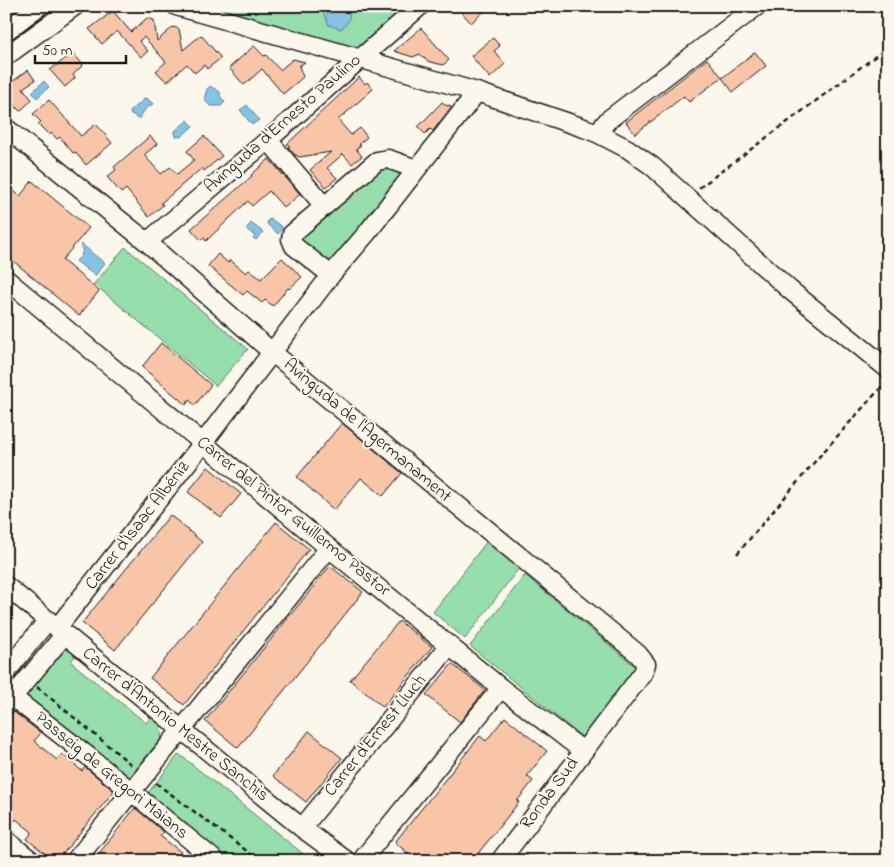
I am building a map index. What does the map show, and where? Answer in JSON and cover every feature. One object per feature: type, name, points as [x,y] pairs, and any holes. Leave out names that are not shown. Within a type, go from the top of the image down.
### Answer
[{"type":"street","points":[[6,31],[39,6]]},
{"type":"street","points":[[6,56],[75,6]]},
{"type":"street","points":[[176,6],[477,92],[596,133],[628,149],[652,166],[790,290],[888,369]]},
{"type":"street","name":"Avinguda d'Ernesto Paulino","points":[[146,242],[268,140],[359,58],[405,12],[420,6]]},
{"type":"street","points":[[596,133],[608,120],[756,6]]},
{"type":"street","name":"Carrer d'Isaac Albéniz","points":[[6,672],[13,650],[57,627],[203,443],[331,275],[367,233],[477,92]]},
{"type":"street","name":"Avinguda de l'Agermanament","points":[[6,128],[146,242],[273,353],[638,654],[646,664],[643,673],[583,751]]},
{"type":"street","points":[[268,140],[324,206]]},
{"type":"street","points":[[331,275],[294,246],[290,238],[292,234],[381,159],[388,159],[416,169]]},
{"type":"street","name":"Carrer del Pintor Guillermo Pastor","points":[[6,279],[329,548],[501,688],[583,751]]},
{"type":"street","points":[[75,861],[329,548]]},
{"type":"street","name":"Carrer d'Antonio Mestre Sanchis","points":[[6,586],[302,828],[347,861]]},
{"type":"street","points":[[8,698],[37,668],[57,627]]},
{"type":"street","name":"Carrer d'Ernest Lluch","points":[[302,828],[450,646]]},
{"type":"street","points":[[13,650],[37,668]]},
{"type":"street","points":[[361,861],[501,688]]},
{"type":"street","name":"Passeig de Gregori Maians","points":[[8,698],[131,791],[216,861]]},
{"type":"street","name":"Ronda Sud","points":[[503,856],[583,751]]},
{"type":"street","points":[[6,840],[32,861]]},
{"type":"path","points":[[687,197],[888,47]]},
{"type":"path","points":[[737,554],[817,459],[888,380]]},
{"type":"path","points":[[503,856],[551,861]]},
{"type":"green space","points":[[205,6],[396,6],[393,18],[366,43],[346,46]]},
{"type":"green space","points":[[382,166],[402,172],[402,178],[330,264],[300,243],[300,235]]},
{"type":"green space","points":[[125,247],[248,349],[216,386],[94,284]]},
{"type":"green space","points":[[487,541],[519,568],[465,639],[433,612]]},
{"type":"green space","points":[[525,575],[636,667],[582,737],[470,646]]},
{"type":"green space","points":[[68,648],[76,654],[71,662],[146,723],[152,716],[159,721],[162,737],[129,778],[125,778],[23,696],[57,649]]},
{"type":"green space","points":[[179,754],[312,861],[231,861],[147,794]]},
{"type":"water","points":[[318,6],[349,6],[348,22],[341,29],[329,25]]},
{"type":"water","points":[[44,81],[49,87],[37,98],[32,92]]},
{"type":"water","points":[[210,86],[220,92],[220,96],[225,102],[221,106],[210,106],[204,99]]},
{"type":"water","points":[[145,98],[153,104],[145,109],[140,118],[130,114],[131,110]]},
{"type":"water","points":[[247,105],[259,120],[252,125],[240,110]]},
{"type":"water","points":[[188,120],[193,126],[181,137],[175,136],[175,131]]},
{"type":"water","points":[[271,219],[283,228],[278,234],[267,224],[268,220]]},
{"type":"water","points":[[251,223],[263,232],[256,240],[253,238],[255,236],[246,229]]},
{"type":"water","points":[[82,244],[105,263],[95,276],[76,261],[81,256]]},
{"type":"building","points":[[456,6],[490,6],[471,23]]},
{"type":"building","points":[[113,11],[131,32],[147,18],[154,20],[157,41],[173,27],[179,29],[183,50],[201,35],[221,58],[207,69],[204,65],[195,73],[187,64],[167,82],[156,71],[166,62],[144,37],[139,41],[148,51],[141,57],[117,31],[102,44],[89,29]]},
{"type":"building","points":[[421,28],[449,60],[443,65],[427,61],[420,54],[413,57],[394,51]]},
{"type":"building","points":[[493,38],[500,46],[494,51],[505,64],[490,78],[471,56]]},
{"type":"building","points":[[254,46],[264,56],[266,55],[280,70],[293,59],[305,62],[299,66],[303,77],[283,94],[262,69],[244,85],[229,68]]},
{"type":"building","points":[[755,52],[766,66],[733,92],[722,78]]},
{"type":"building","points":[[73,53],[83,65],[73,75],[75,78],[65,87],[50,70]]},
{"type":"building","points":[[707,59],[722,77],[689,102],[684,96],[635,134],[626,122]]},
{"type":"building","points":[[28,70],[35,80],[23,88],[32,100],[20,111],[6,98],[12,91],[8,85]]},
{"type":"building","points":[[359,77],[373,89],[338,120],[351,135],[360,128],[367,137],[356,149],[362,156],[352,164],[343,154],[327,168],[337,178],[326,187],[310,170],[331,152],[300,157],[295,155],[287,144]]},
{"type":"building","points":[[49,100],[81,136],[96,124],[112,143],[86,165],[60,137],[57,139],[51,133],[49,135],[38,124],[41,122],[33,114]]},
{"type":"building","points":[[442,102],[451,107],[433,131],[430,129],[425,134],[418,127]]},
{"type":"building","points":[[150,136],[157,144],[144,155],[161,174],[170,167],[177,174],[194,160],[187,151],[204,136],[222,156],[204,171],[202,168],[161,203],[163,205],[149,217],[126,189],[121,193],[107,177],[116,170],[114,167]]},
{"type":"building","points":[[269,159],[300,194],[284,208],[269,191],[252,206],[248,201],[206,241],[204,238],[201,240],[191,229]]},
{"type":"building","points":[[32,181],[89,228],[62,260],[99,291],[79,316],[6,255],[6,185],[20,196]]},
{"type":"building","points":[[218,254],[228,263],[230,260],[246,273],[249,270],[261,279],[282,258],[302,277],[288,288],[273,306],[265,300],[262,303],[247,291],[243,295],[208,266]]},
{"type":"building","points":[[161,343],[211,385],[195,405],[189,400],[186,405],[142,367]]},
{"type":"building","points":[[342,423],[402,473],[383,496],[361,478],[334,510],[297,477]]},
{"type":"building","points":[[208,467],[241,494],[221,518],[188,492]]},
{"type":"building","points":[[170,515],[202,542],[115,650],[82,623]]},
{"type":"building","points":[[276,522],[309,549],[184,705],[150,678]]},
{"type":"building","points":[[330,566],[363,592],[238,748],[205,721]]},
{"type":"building","points":[[399,621],[432,647],[383,707],[350,680]]},
{"type":"building","points":[[452,664],[485,690],[460,722],[426,695]]},
{"type":"building","points":[[14,712],[41,733],[34,741],[57,760],[62,754],[82,771],[85,767],[114,791],[57,861],[54,861],[27,839],[32,832],[16,819],[12,824],[6,819],[6,810],[13,801],[6,795],[6,717]]},
{"type":"building","points":[[505,717],[547,751],[527,776],[533,781],[517,801],[519,802],[472,861],[417,861],[395,842],[480,736],[486,741]]},
{"type":"building","points":[[309,731],[342,758],[306,802],[273,776]]},
{"type":"building","points":[[135,808],[164,832],[160,836],[181,852],[174,861],[93,861]]}]
